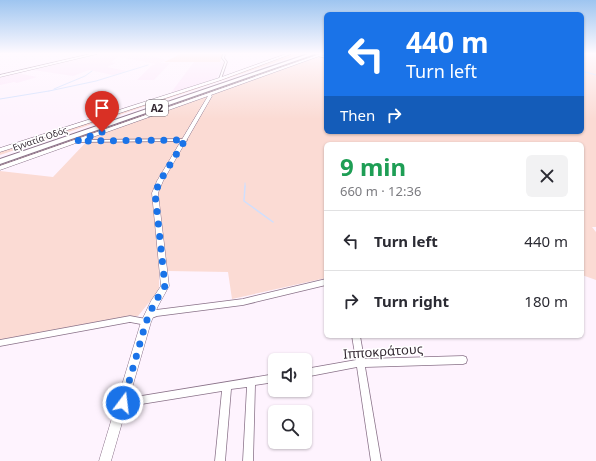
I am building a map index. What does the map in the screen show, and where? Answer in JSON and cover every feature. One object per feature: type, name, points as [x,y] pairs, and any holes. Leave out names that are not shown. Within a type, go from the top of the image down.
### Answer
[{"type":"highway","name":"Εγνατία Οδός","points":[[0,156],[241,76]]},
{"type":"highway","name":"Εγνατία Οδός","points":[[0,162],[255,76]]},
{"type":"street","points":[[0,150],[230,76]]},
{"type":"street","points":[[0,168],[261,76]]},
{"type":"street","points":[[105,461],[147,319],[165,286],[155,193],[160,181],[185,140],[210,96],[209,95]]},
{"type":"street","points":[[77,141],[185,140]]},
{"type":"street","points":[[0,343],[123,320],[147,319],[156,313],[243,302],[324,282]]},
{"type":"street","points":[[356,338],[376,461]]},
{"type":"street","name":"Ιπποκράτους","points":[[312,372],[360,363],[463,360]]},
{"type":"street","points":[[123,403],[268,379]]},
{"type":"street","points":[[248,461],[251,383]]},
{"type":"street","points":[[220,461],[228,387]]},
{"type":"shaded area","points":[[6,76],[30,76],[37,77],[17,83],[14,82],[0,85],[0,77]]},
{"type":"shaded area","points":[[141,76],[158,76],[154,80],[137,80]]},
{"type":"shaded area","points":[[184,76],[218,76],[217,78],[170,94]]},
{"type":"shaded area","points":[[229,76],[237,76],[0,155],[0,151]]},
{"type":"shaded area","points":[[255,76],[261,76],[0,167],[0,164]]},
{"type":"shaded area","points":[[266,76],[324,76],[324,134],[584,134],[584,76],[596,76],[596,227],[592,227],[596,232],[596,280],[584,276],[584,142],[324,142],[324,278],[232,299],[228,272],[168,271],[159,273],[159,288],[138,316],[0,341],[0,171],[53,177],[90,138]]},
{"type":"waterway","points":[[54,89],[86,76]]},
{"type":"waterway","points":[[0,99],[49,91],[114,76]]},
{"type":"waterway","points":[[245,186],[244,201],[273,222]]},
{"type":"route","points":[[102,132],[77,141],[94,139],[185,140],[160,181],[155,193],[165,286],[154,304],[146,322],[123,403]]}]
